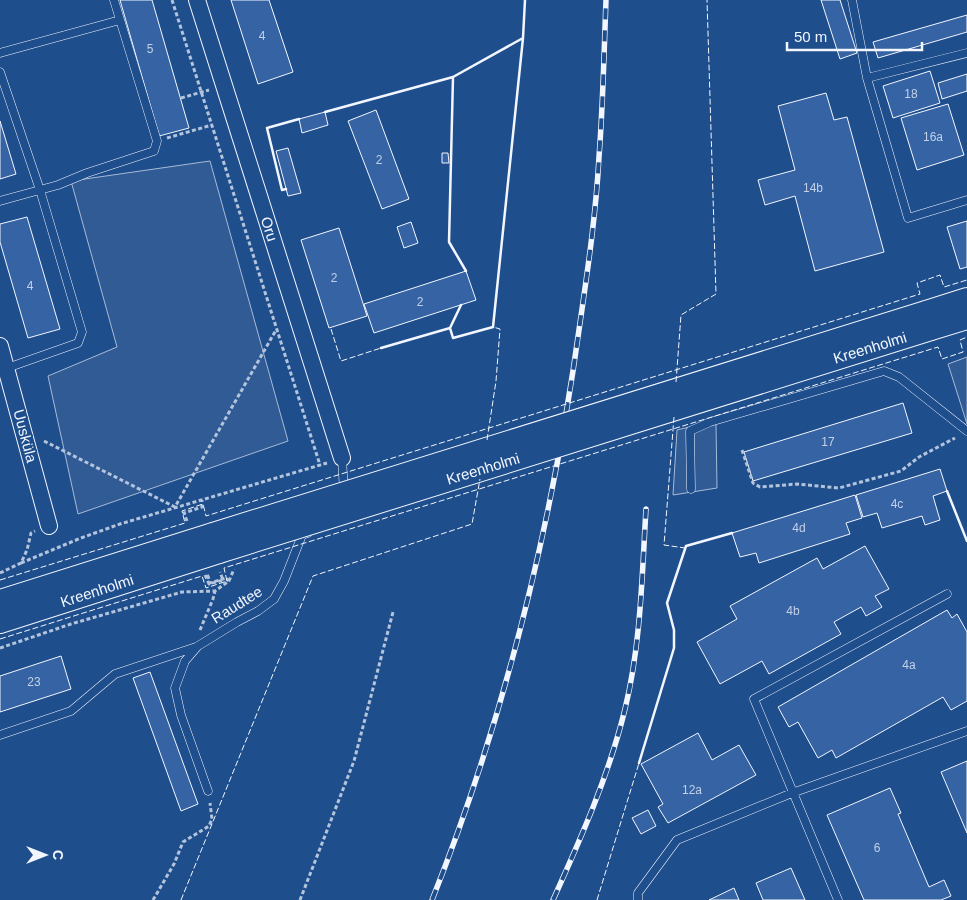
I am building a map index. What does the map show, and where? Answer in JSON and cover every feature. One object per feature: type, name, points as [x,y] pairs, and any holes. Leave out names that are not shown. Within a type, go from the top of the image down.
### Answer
[{"type":"main road","name":"Kreenholmi","points":[[0,622],[218,553],[929,321],[967,300]]},
{"type":"main road","name":"Kreenholmi","points":[[929,321],[967,318]]},
{"type":"main road","name":"Kreenholmi","points":[[0,601],[218,553]]},
{"type":"street","name":"Oru","points":[[197,0],[342,458]]},
{"type":"street","name":"Uusküla","points":[[0,346],[49,526]]},
{"type":"lane","points":[[0,201],[40,190],[154,151],[157,141],[114,0]]},
{"type":"lane","points":[[852,0],[867,78],[908,218],[967,200]]},
{"type":"lane","points":[[0,53],[120,20]]},
{"type":"lane","points":[[867,78],[967,53]]},
{"type":"lane","points":[[0,72],[40,190],[82,332],[78,343],[7,368]]},
{"type":"lane","points":[[691,489],[690,432],[710,422],[884,371],[899,377],[967,431]]},
{"type":"lane","name":"Raudtee","points":[[208,791],[181,715],[175,688],[185,661],[195,647],[274,600],[284,581],[302,535],[343,521],[344,488],[342,458]]},
{"type":"lane","points":[[838,900],[754,699],[946,594]]},
{"type":"lane","points":[[0,735],[71,711],[115,674],[195,647]]},
{"type":"lane","points":[[638,900],[638,893],[676,840],[792,793],[967,731]]},
{"type":"path","points":[[172,0],[320,465]]},
{"type":"path","points":[[181,98],[224,85]]},
{"type":"path","points":[[157,141],[212,125]]},
{"type":"path","points":[[175,507],[277,329]]},
{"type":"path","points":[[24,432],[175,507]]},
{"type":"path","points":[[742,450],[753,483],[760,487],[797,484],[839,488],[901,471],[919,457],[959,436]]},
{"type":"path","points":[[0,573],[112,526],[342,458]]},
{"type":"path","points":[[188,524],[184,512],[202,507],[202,500]]},
{"type":"path","points":[[21,563],[27,550],[31,533],[49,526]]},
{"type":"path","points":[[209,584],[223,580],[218,553]]},
{"type":"path","points":[[0,648],[71,624],[182,592],[215,591],[229,581],[234,569]]},
{"type":"path","points":[[208,576],[210,583],[226,578],[229,581]]},
{"type":"path","points":[[195,647],[215,591]]},
{"type":"path","points":[[300,900],[354,761],[393,612]]},
{"type":"path","points":[[153,900],[174,864],[183,842],[209,826],[212,819],[208,791]]},
{"type":"shaded area","points":[[210,161],[288,441],[78,514],[48,376],[117,347],[71,181]]},
{"type":"shaded area","points":[[967,357],[967,424],[948,364]]},
{"type":"shaded area","points":[[710,422],[716,425],[717,488],[673,495],[677,430]]},
{"type":"building","points":[[120,0],[152,0],[189,128],[159,136]]},
{"type":"building","points":[[231,0],[269,0],[293,72],[258,84]]},
{"type":"building","points":[[821,0],[840,0],[857,53],[840,59]]},
{"type":"building","points":[[967,15],[967,32],[878,58],[873,42]]},
{"type":"building","points":[[930,71],[940,103],[893,118],[883,86]]},
{"type":"building","points":[[967,74],[967,91],[942,99],[938,83]]},
{"type":"building","points":[[826,93],[834,120],[847,117],[884,252],[815,271],[795,196],[765,205],[758,180],[795,170],[778,106]]},
{"type":"building","points":[[948,104],[964,155],[917,170],[901,118]]},
{"type":"building","points":[[376,110],[409,199],[382,209],[348,121]]},
{"type":"building","points":[[325,112],[328,125],[302,133],[299,119]]},
{"type":"building","points":[[0,121],[16,174],[0,179]]},
{"type":"building","points":[[288,148],[301,193],[288,196],[276,151]]},
{"type":"building","points":[[442,153],[448,153],[449,163],[442,163]]},
{"type":"building","points":[[27,217],[60,329],[28,338],[0,242],[0,224]]},
{"type":"building","points":[[967,221],[967,267],[960,269],[947,227]]},
{"type":"building","points":[[411,222],[418,243],[404,248],[397,227]]},
{"type":"building","points":[[339,228],[367,316],[329,328],[301,240]]},
{"type":"building","points":[[466,271],[476,300],[374,333],[364,304]]},
{"type":"building","points":[[903,403],[912,433],[753,481],[744,452]]},
{"type":"building","points":[[940,469],[947,491],[933,496],[940,520],[925,525],[922,516],[882,528],[877,513],[863,517],[856,495]]},
{"type":"building","points":[[855,495],[862,518],[846,523],[850,534],[759,563],[756,553],[740,557],[732,533]]},
{"type":"building","points":[[865,546],[889,589],[875,596],[882,607],[866,616],[861,607],[834,622],[841,634],[769,674],[762,661],[720,684],[697,642],[737,619],[730,606],[817,558],[823,569]]},
{"type":"building","points":[[947,610],[952,618],[957,614],[967,632],[967,701],[951,710],[943,697],[836,758],[832,750],[818,758],[798,722],[789,727],[778,707]]},
{"type":"building","points":[[61,656],[71,689],[0,712],[0,676]]},
{"type":"building","points":[[150,672],[198,804],[181,811],[133,678]]},
{"type":"building","points":[[698,733],[712,760],[739,745],[756,775],[668,823],[658,807],[663,804],[641,764]]},
{"type":"building","points":[[967,761],[967,833],[941,772]]},
{"type":"building","points":[[890,788],[901,813],[898,814],[929,887],[944,880],[951,896],[941,900],[864,900],[827,815]]},
{"type":"building","points":[[648,810],[656,826],[641,834],[632,818]]},
{"type":"building","points":[[791,868],[805,900],[763,900],[756,883]]},
{"type":"building","points":[[734,888],[739,900],[709,900]]},
{"type":"railway","points":[[432,900],[483,759],[504,688],[524,616],[556,470],[569,396],[594,220],[598,178],[606,0]]},
{"type":"railway","points":[[553,900],[603,782],[625,709],[638,635],[646,509]]},
{"type":"fence","points":[[676,382],[681,315],[716,294],[707,0]]},
{"type":"fence","points":[[0,580],[185,523],[182,511],[203,504],[206,516],[920,294],[917,283],[940,275],[944,287],[967,280]]},
{"type":"fence","points":[[487,440],[496,381],[500,329],[493,327]]},
{"type":"fence","points":[[331,329],[341,361],[381,348]]},
{"type":"fence","points":[[0,639],[202,576],[206,588],[227,581],[224,568],[938,347],[942,359],[963,352],[960,340],[967,337]]},
{"type":"fence","points":[[674,417],[664,545],[685,548]]},
{"type":"fence","points":[[181,900],[313,576],[472,524],[480,479]]},
{"type":"fence","points":[[597,900],[639,763]]},
{"type":"wall","points":[[461,305],[450,328],[453,338],[493,327],[523,38],[525,0]]},
{"type":"wall","points":[[466,271],[449,242],[453,77],[523,38]]},
{"type":"wall","points":[[325,112],[453,77]]},
{"type":"wall","points":[[286,189],[282,190],[267,128],[299,119]]},
{"type":"wall","points":[[381,348],[450,328]]},
{"type":"wall","points":[[947,491],[967,541]]},
{"type":"wall","points":[[639,763],[674,648],[674,630],[667,603],[686,546],[732,533]]}]
